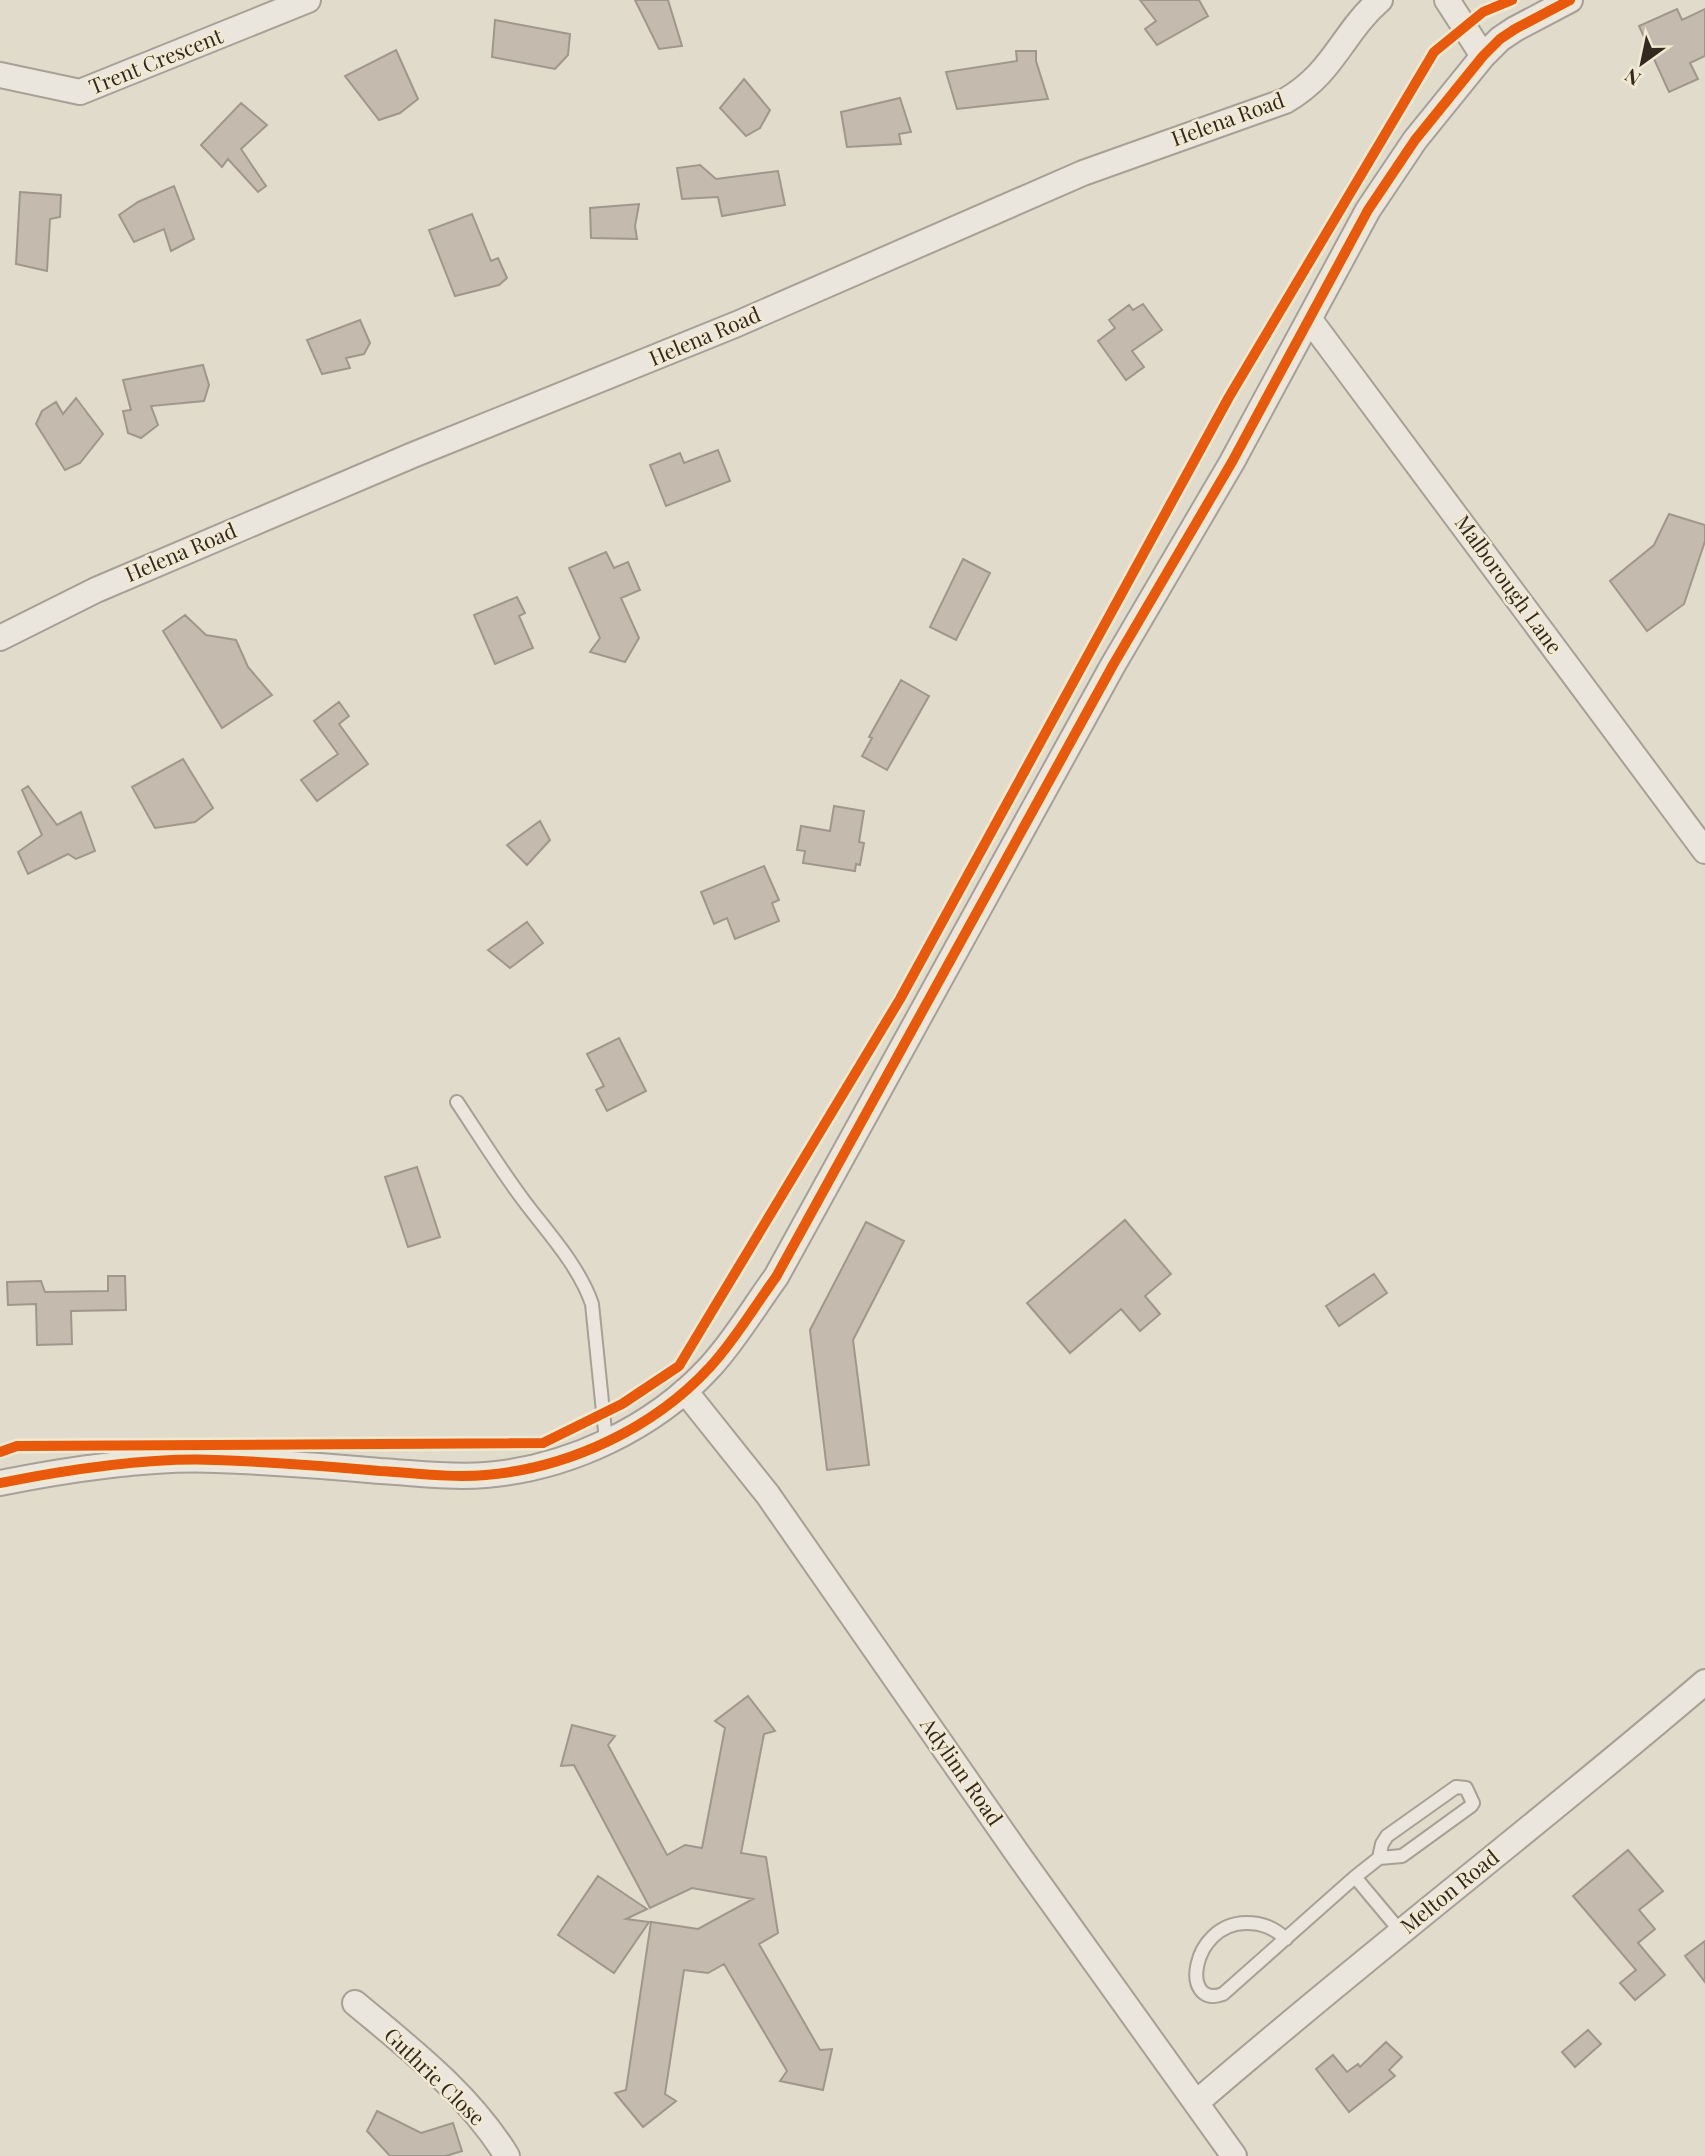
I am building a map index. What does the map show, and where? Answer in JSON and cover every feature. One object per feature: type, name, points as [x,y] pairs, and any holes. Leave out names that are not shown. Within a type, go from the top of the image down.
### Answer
[{"type":"street","name":"Trent Crescent","points":[[0,75],[80,92],[307,0]]},
{"type":"street","name":"Helena Road","points":[[0,638],[96,590],[413,455],[737,324],[1083,173],[1285,101],[1316,79],[1380,0]]},
{"type":"street","points":[[1447,0],[1483,56]]},
{"type":"street","points":[[0,1483],[150,1461],[212,1460],[446,1476],[486,1475],[547,1465],[606,1441],[656,1414],[685,1391],[710,1366],[776,1277],[1113,665],[1232,462],[1368,210],[1415,139],[1483,56],[1515,29],[1570,0]]},
{"type":"street","name":"Malborough Lane","points":[[1310,320],[1705,850]]},
{"type":"street","name":"Adylinn Road","points":[[685,1391],[768,1495],[1017,1853],[1234,2156]]},
{"type":"street","name":"Melton Road","points":[[1196,2104],[1705,1682]]},
{"type":"street","name":"Guthrie Close","points":[[355,2003],[430,2066],[464,2100],[495,2136],[507,2156]]},
{"type":"lane","points":[[457,1102],[498,1166],[574,1268],[589,1294],[606,1441]]},
{"type":"lane","points":[[1286,1938],[1267,1925],[1231,1924],[1220,1930],[1205,1946],[1195,1970],[1196,1981],[1201,1990],[1210,1995],[1223,1994],[1379,1858],[1402,1856],[1471,1806],[1473,1803],[1466,1788],[1456,1787],[1387,1836],[1379,1858]]},
{"type":"lane","points":[[1355,1877],[1401,1932]]},
{"type":"building","points":[[635,0],[668,0],[682,46],[659,49]]},
{"type":"building","points":[[1140,0],[1199,0],[1208,16],[1157,45],[1145,29],[1156,21]]},
{"type":"building","points":[[1677,9],[1682,20],[1705,9],[1705,56],[1690,63],[1698,79],[1669,92],[1639,26]]},
{"type":"building","points":[[495,20],[570,34],[568,55],[555,69],[492,57]]},
{"type":"building","points":[[396,50],[418,99],[400,113],[379,120],[345,76]]},
{"type":"building","points":[[1016,51],[1036,51],[1036,61],[1048,99],[957,109],[946,72],[1017,61]]},
{"type":"building","points":[[744,79],[770,110],[760,128],[746,136],[720,108]]},
{"type":"building","points":[[900,98],[911,132],[899,134],[901,144],[847,147],[841,112]]},
{"type":"building","points":[[241,103],[267,125],[241,149],[266,186],[258,192],[228,159],[222,167],[201,145]]},
{"type":"building","points":[[700,165],[716,179],[778,171],[785,205],[722,216],[718,197],[682,199],[677,168]]},
{"type":"building","points":[[174,186],[194,239],[171,251],[164,229],[134,242],[119,215],[138,202]]},
{"type":"building","points":[[20,192],[61,195],[60,217],[50,219],[47,271],[16,264]]},
{"type":"building","points":[[639,204],[635,226],[637,239],[591,238],[590,208]]},
{"type":"building","points":[[472,214],[491,261],[498,258],[507,278],[499,285],[455,296],[429,230]]},
{"type":"building","points":[[1143,304],[1162,330],[1132,351],[1144,367],[1126,380],[1098,341],[1115,328],[1109,320],[1129,305],[1133,310]]},
{"type":"building","points":[[360,320],[370,343],[364,354],[346,358],[350,368],[322,374],[307,340]]},
{"type":"building","points":[[203,365],[209,385],[204,401],[151,406],[158,425],[141,438],[128,433],[123,411],[131,410],[123,380]]},
{"type":"building","points":[[76,398],[103,434],[80,463],[65,470],[36,424],[42,411],[56,402],[63,414]]},
{"type":"building","points":[[718,450],[730,481],[666,506],[650,465],[680,453],[684,463]]},
{"type":"building","points":[[1669,514],[1705,525],[1705,541],[1684,604],[1647,631],[1610,581],[1654,545]]},
{"type":"building","points":[[606,552],[614,568],[628,562],[640,590],[621,598],[639,638],[625,662],[590,652],[600,638],[569,568]]},
{"type":"building","points":[[963,559],[990,573],[956,640],[930,627]]},
{"type":"building","points":[[517,597],[525,613],[519,616],[533,648],[495,664],[474,615]]},
{"type":"building","points":[[185,615],[206,635],[236,640],[248,667],[272,695],[222,728],[163,631]]},
{"type":"building","points":[[901,680],[929,696],[887,770],[862,756],[872,738],[869,737]]},
{"type":"building","points":[[339,702],[349,716],[339,724],[368,764],[317,801],[301,780],[338,754],[314,721]]},
{"type":"building","points":[[183,759],[213,808],[195,822],[155,828],[132,787]]},
{"type":"building","points":[[28,786],[57,825],[81,812],[95,851],[76,859],[68,854],[28,874],[18,852],[42,835],[22,790]]},
{"type":"building","points":[[834,806],[864,811],[859,842],[864,843],[860,865],[856,864],[855,871],[803,863],[805,851],[797,850],[801,826],[830,831]]},
{"type":"building","points":[[540,821],[550,840],[527,865],[507,845]]},
{"type":"building","points":[[764,866],[779,900],[772,903],[779,921],[735,939],[727,918],[714,924],[701,892]]},
{"type":"building","points":[[527,922],[543,943],[510,968],[488,950]]},
{"type":"building","points":[[619,1038],[646,1091],[607,1111],[596,1090],[604,1086],[587,1054]]},
{"type":"building","points":[[417,1167],[440,1237],[408,1247],[385,1177]]},
{"type":"building","points":[[1125,1220],[1171,1274],[1145,1296],[1160,1314],[1140,1331],[1121,1309],[1070,1353],[1027,1303]]},
{"type":"building","points":[[866,1222],[904,1241],[853,1340],[869,1465],[827,1470],[810,1330]]},
{"type":"building","points":[[1374,1274],[1387,1293],[1339,1326],[1326,1306]]},
{"type":"building","points":[[108,1276],[125,1276],[126,1310],[71,1311],[72,1344],[37,1345],[36,1304],[8,1305],[7,1282],[41,1281],[45,1292],[108,1291]]},
{"type":"building","points":[[748,1696],[775,1731],[764,1734],[741,1853],[766,1857],[778,1933],[759,1944],[820,2050],[832,2049],[823,2090],[780,2081],[787,2071],[724,1964],[708,1973],[684,1970],[665,2094],[676,2101],[643,2127],[615,2093],[626,2090],[651,1922],[698,1929],[753,1899],[692,1888],[650,1908],[574,1765],[561,1766],[572,1725],[615,1736],[608,1745],[667,1855],[685,1845],[702,1848],[725,1728],[715,1721]]},
{"type":"building","points":[[1628,1850],[1663,1891],[1639,1910],[1655,1929],[1638,1943],[1665,1975],[1635,2000],[1620,1983],[1636,1970],[1573,1896]]},
{"type":"building","points":[[598,1876],[647,1909],[626,1919],[649,1922],[614,1973],[558,1935]]},
{"type":"building","points":[[1705,1941],[1705,1982],[1685,1956]]},
{"type":"building","points":[[1588,2030],[1601,2044],[1575,2067],[1562,2052]]},
{"type":"building","points":[[1386,2042],[1402,2057],[1389,2070],[1395,2076],[1349,2112],[1316,2069],[1333,2055],[1347,2072],[1358,2064],[1360,2067]]},
{"type":"building","points":[[377,2111],[421,2133],[453,2123],[462,2151],[446,2156],[390,2156],[367,2131]]},
{"type":"cycle path","points":[[0,1452],[17,1446],[543,1443],[622,1404],[679,1366],[900,999],[1229,397],[1434,52],[1483,12],[1512,0]]},
{"type":"cycle path","points":[[0,1483],[108,1466],[190,1460],[278,1463],[446,1476],[517,1471],[548,1464],[607,1442],[636,1427],[687,1389],[728,1346],[776,1277],[1113,665],[1232,462],[1368,210],[1415,140],[1483,56],[1515,29],[1570,0]]}]
